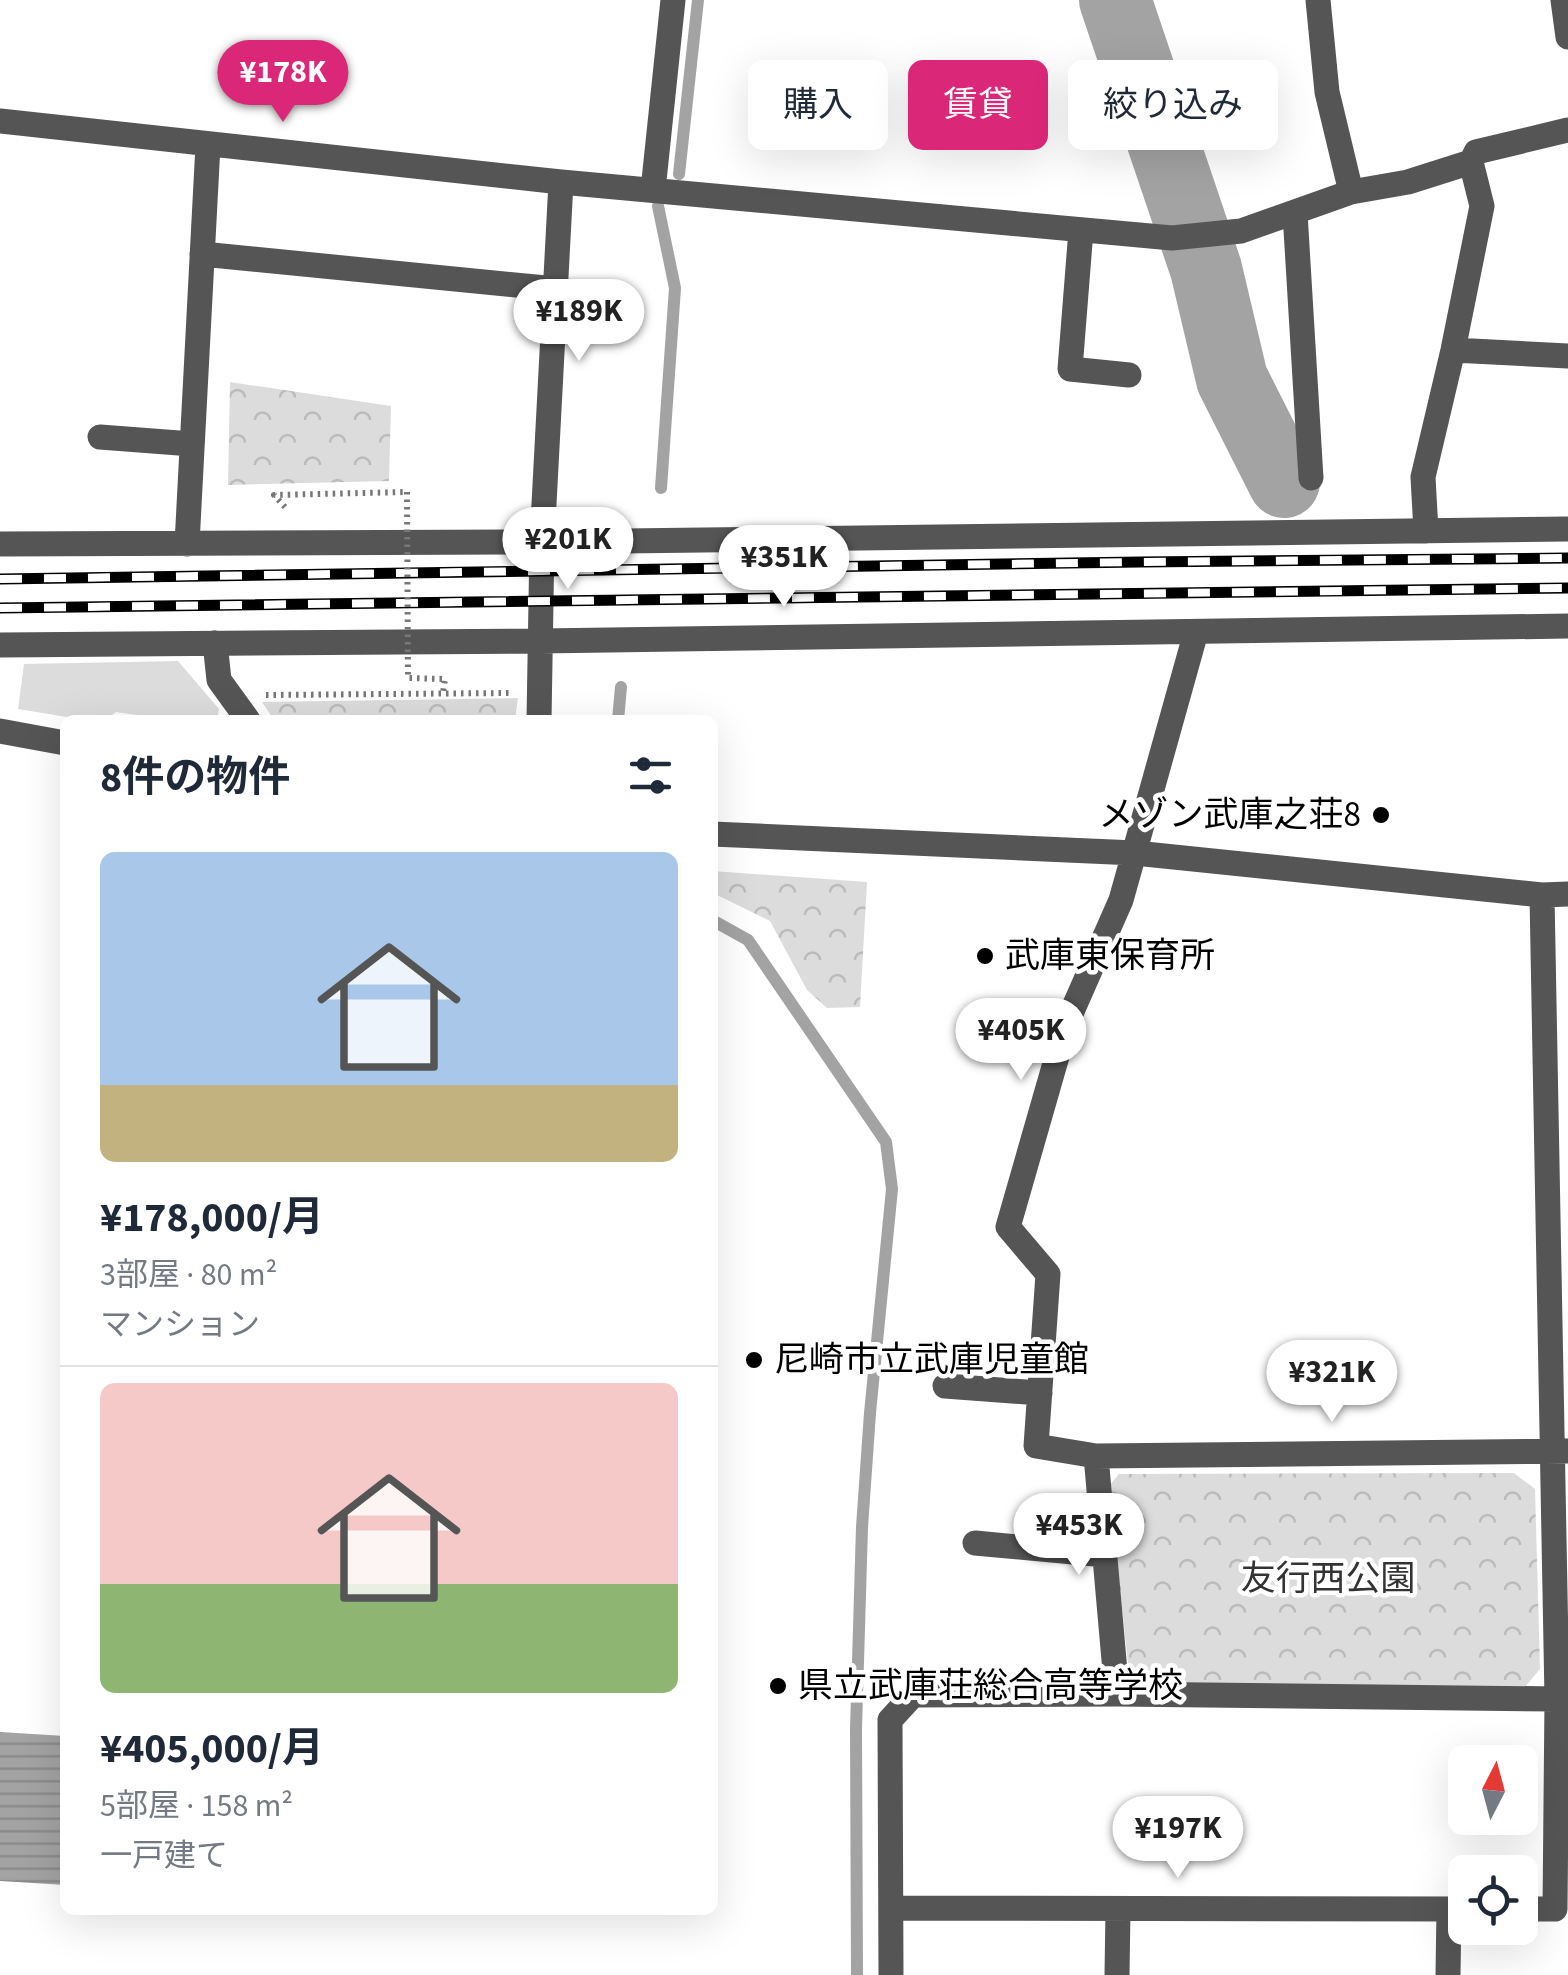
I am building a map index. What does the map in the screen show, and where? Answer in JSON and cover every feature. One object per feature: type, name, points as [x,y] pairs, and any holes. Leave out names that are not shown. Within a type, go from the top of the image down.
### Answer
[{"type":"street","points":[[653,190],[673,0]]},
{"type":"street","points":[[1318,0],[1327,92],[1352,192]]},
{"type":"street","points":[[1563,0],[1568,37]]},
{"type":"street","points":[[0,121],[562,182],[1172,238],[1241,230],[1352,192],[1408,182],[1471,162]]},
{"type":"street","points":[[1426,530],[1423,477],[1482,206],[1471,162],[1476,152],[1568,130]]},
{"type":"street","points":[[187,544],[208,145]]},
{"type":"street","points":[[538,715],[542,542],[562,182]]},
{"type":"street","points":[[1295,213],[1311,478]]},
{"type":"street","points":[[1081,230],[1070,368],[1128,376]]},
{"type":"street","points":[[202,254],[556,288]]},
{"type":"street","points":[[1453,350],[1568,356]]},
{"type":"street","points":[[100,436],[192,444]]},
{"type":"street","points":[[0,544],[542,542],[1568,529]]},
{"type":"street","points":[[0,645],[1568,626]]},
{"type":"street","points":[[1196,632],[1121,900],[1066,1025],[1008,1227],[1048,1274],[1036,1446],[1096,1456],[1561,1451]]},
{"type":"street","points":[[215,643],[219,680],[244,715]]},
{"type":"street","points":[[0,731],[60,741]]},
{"type":"street","points":[[718,834],[1134,852],[1555,894],[1561,1451],[1555,1909],[1538,1909]]},
{"type":"street","points":[[945,1386],[1040,1392]]},
{"type":"street","points":[[1096,1456],[1117,1694]]},
{"type":"street","points":[[974,1543],[1105,1555]]},
{"type":"street","points":[[890,1975],[890,1720],[914,1695],[1557,1699]]},
{"type":"street","points":[[892,1908],[1448,1910]]},
{"type":"street","points":[[1118,1909],[1118,1975]]},
{"type":"street","points":[[1448,1975],[1452,1945]]},
{"type":"path","points":[[285,507],[274,495],[407,492],[408,678],[445,680],[444,693]]},
{"type":"path","points":[[230,696],[539,693]]},
{"type":"green space","points":[[230,382],[391,406],[389,481],[228,485]]},
{"type":"green space","points":[[178,661],[219,709],[218,715],[116,712],[60,716],[18,709],[24,664]]},
{"type":"green space","points":[[518,698],[516,715],[271,715],[262,702]]},
{"type":"green space","points":[[718,871],[867,882],[860,1007],[827,1008],[807,990],[770,921],[718,895]]},
{"type":"green space","name":"友行西公園","points":[[1514,1473],[1535,1489],[1540,1669],[1525,1687],[1139,1684],[1129,1673],[1109,1486],[1119,1474]]},
{"type":"shaded area","points":[[0,1732],[60,1736],[60,1885],[0,1881]]},
{"type":"waterway","points":[[679,174],[698,0]]},
{"type":"waterway","points":[[1115,0],[1206,269],[1232,379],[1284,482]]},
{"type":"waterway","points":[[658,206],[675,288],[661,488]]},
{"type":"waterway","points":[[618,715],[621,687]]},
{"type":"waterway","points":[[718,923],[748,940],[886,1142],[892,1189],[862,1527],[856,1729],[857,1975]]},
{"type":"railway","points":[[0,579],[1568,558]]},
{"type":"railway","points":[[0,608],[1568,588]]},
{"type":"place","name":"メゾン武庫之荘8","points":[[1381,815]]},
{"type":"place","name":"武庫東保育所","points":[[985,956]]},
{"type":"place","name":"尼崎市立武庫児童館","points":[[754,1360]]},
{"type":"place","name":"県立武庫荘総合高等学校","points":[[778,1686]]}]
